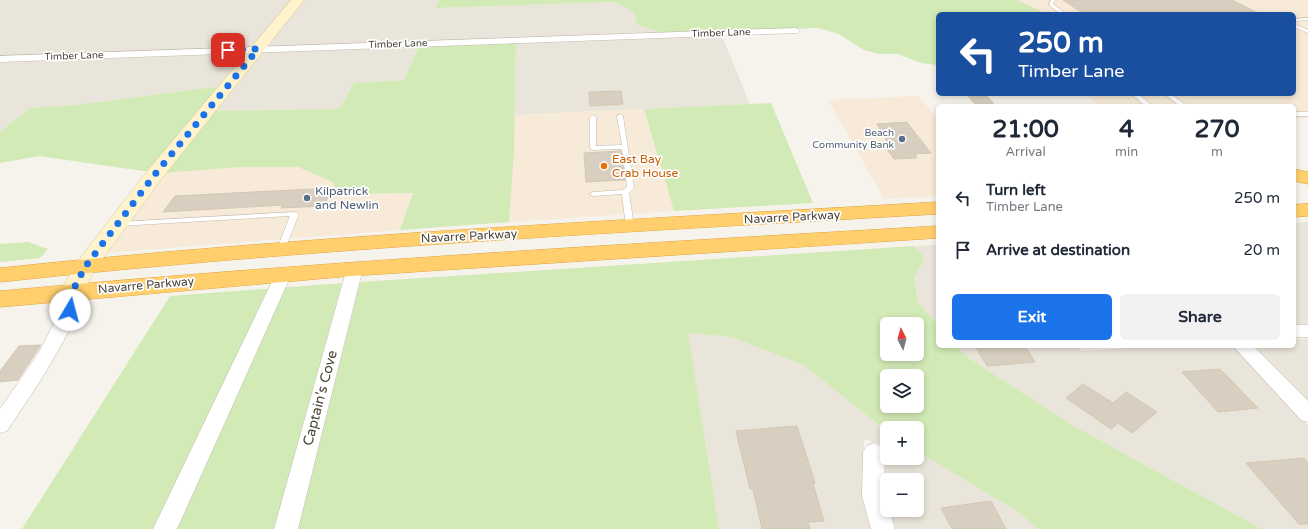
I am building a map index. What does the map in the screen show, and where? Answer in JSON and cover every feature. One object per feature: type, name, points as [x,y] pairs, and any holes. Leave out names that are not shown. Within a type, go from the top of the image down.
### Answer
[{"type":"highway","points":[[1296,175],[1308,178]]},
{"type":"highway","points":[[1296,186],[1308,186]]},
{"type":"highway","name":"Navarre Parkway","points":[[0,276],[282,249],[630,226],[936,208]]},
{"type":"highway","points":[[1296,211],[1308,210]]},
{"type":"highway","name":"Navarre Parkway","points":[[0,299],[284,273],[936,232]]},
{"type":"street","points":[[0,425],[45,358],[70,310],[72,292],[85,267],[119,224],[156,173],[298,0]]},
{"type":"street","name":"Timber Lane","points":[[0,59],[795,31]]},
{"type":"street","name":"Captain's Cove","points":[[286,529],[355,268]]},
{"type":"street","points":[[165,529],[284,273]]},
{"type":"street","points":[[1296,331],[1308,331]]},
{"type":"street","points":[[1244,348],[1308,414]]},
{"type":"street","points":[[874,452],[873,496],[883,529]]},
{"type":"lane","points":[[1053,0],[1052,4],[1062,12]]},
{"type":"lane","points":[[1296,20],[1308,20]]},
{"type":"lane","points":[[1296,26],[1308,32]]},
{"type":"lane","points":[[1137,96],[1147,104]]},
{"type":"lane","points":[[1170,96],[1181,104]]},
{"type":"lane","points":[[1296,114],[1308,114]]},
{"type":"lane","points":[[593,194],[625,192],[631,188],[620,116]]},
{"type":"lane","points":[[593,117],[592,148],[625,146]]},
{"type":"lane","points":[[625,192],[630,226]]},
{"type":"lane","points":[[119,224],[296,214],[282,249]]},
{"type":"shaded area","points":[[0,0],[293,0],[255,47],[0,56]]},
{"type":"shaded area","points":[[302,0],[440,0],[435,8],[614,2],[634,12],[662,33],[265,47]]},
{"type":"shaded area","points":[[1017,0],[1308,0],[1308,118],[1296,119],[1296,104],[1096,104],[1086,96],[1296,96],[1296,12],[1043,12]]},
{"type":"shaded area","points":[[722,36],[750,104],[515,115],[516,43]]},
{"type":"shaded area","points":[[419,46],[404,80],[354,83],[339,109],[213,111],[262,52]]},
{"type":"shaded area","points":[[251,52],[222,86],[76,105],[30,108],[0,132],[0,61]]},
{"type":"shaded area","points":[[918,96],[936,117],[936,196],[884,199],[828,100]]},
{"type":"shaded area","points":[[644,109],[674,211],[509,222],[515,115]]},
{"type":"shaded area","points":[[240,167],[298,167],[333,182],[335,189],[334,194],[413,193],[400,230],[104,253],[163,173]]},
{"type":"shaded area","points":[[1308,222],[1308,324],[1296,324],[1296,223]]},
{"type":"shaded area","points":[[936,245],[936,323],[918,302],[914,278],[925,258],[914,246]]},
{"type":"shaded area","points":[[687,333],[731,337],[803,365],[880,426],[880,444],[864,439],[862,493],[871,529],[719,529]]},
{"type":"shaded area","points":[[1296,339],[1308,339],[1308,404],[1253,348],[1296,348]]},
{"type":"shaded area","points":[[959,348],[1079,348],[1081,351],[1130,348],[1235,348],[1308,425],[1308,529],[1262,529],[1072,425],[964,355]]},
{"type":"shaded area","points":[[924,455],[1020,513],[1038,529],[895,529],[891,517],[924,517],[924,473],[884,473],[885,465],[924,465]]},
{"type":"green space","points":[[440,0],[1017,0],[1043,12],[936,12],[936,65],[921,63],[898,54],[879,54],[864,50],[839,34],[819,28],[662,33],[637,24],[634,12],[614,2],[435,8]]},
{"type":"green space","points":[[516,43],[514,150],[509,222],[400,230],[413,193],[334,194],[335,189],[333,182],[298,167],[240,167],[163,173],[213,111],[339,109],[354,83],[404,80],[419,46]]},
{"type":"green space","points":[[222,86],[150,172],[39,156],[0,163],[0,132],[30,108],[76,105]]},
{"type":"green space","points":[[771,103],[813,203],[674,211],[644,109]]},
{"type":"green space","points":[[28,242],[48,249],[40,258],[0,262],[0,244]]},
{"type":"green space","points":[[914,246],[925,258],[914,278],[918,302],[936,323],[936,348],[959,348],[964,355],[1072,425],[1262,529],[1038,529],[1020,513],[924,455],[924,421],[880,421],[880,426],[803,365],[731,337],[688,333],[719,529],[298,529],[360,282]]},
{"type":"green space","points":[[342,283],[274,529],[22,529],[170,296]]},
{"type":"building","points":[[1063,0],[1232,0],[1256,12],[1081,12]]},
{"type":"building","points":[[621,91],[623,104],[590,106],[589,92]]},
{"type":"building","points":[[968,96],[987,96],[994,104],[975,104]]},
{"type":"building","name":"Beach Community Bank","points":[[907,122],[931,153],[915,154],[917,158],[894,159],[883,144],[888,143],[877,124]]},
{"type":"building","name":"East Bay Crab House","points":[[621,151],[625,180],[586,182],[584,153]]},
{"type":"building","points":[[332,188],[324,206],[281,208],[283,205],[163,212],[175,196]]},
{"type":"building","points":[[41,345],[18,380],[0,382],[0,371],[19,346]]},
{"type":"building","points":[[976,348],[1026,348],[1035,362],[987,366]]},
{"type":"building","points":[[1220,369],[1258,408],[1218,412],[1182,372]]},
{"type":"building","points":[[1083,384],[1113,403],[1126,392],[1157,412],[1132,433],[1118,423],[1111,429],[1066,398]]},
{"type":"building","points":[[797,426],[815,483],[813,484],[824,521],[808,522],[810,529],[762,529],[753,489],[750,489],[736,431]]},
{"type":"building","points":[[1304,458],[1308,463],[1308,524],[1299,524],[1246,463]]},
{"type":"building","points":[[991,501],[1006,529],[952,529],[941,508]]},
{"type":"place","name":"Beach Community Bank","points":[[902,139]]},
{"type":"place","name":"East Bay Crab House","points":[[604,166]]},
{"type":"place","name":"Kilpatrick and Newlin","points":[[307,198]]},
{"type":"route","points":[[70,310],[72,292],[85,267],[136,202],[156,173],[258,49],[228,50]]}]
